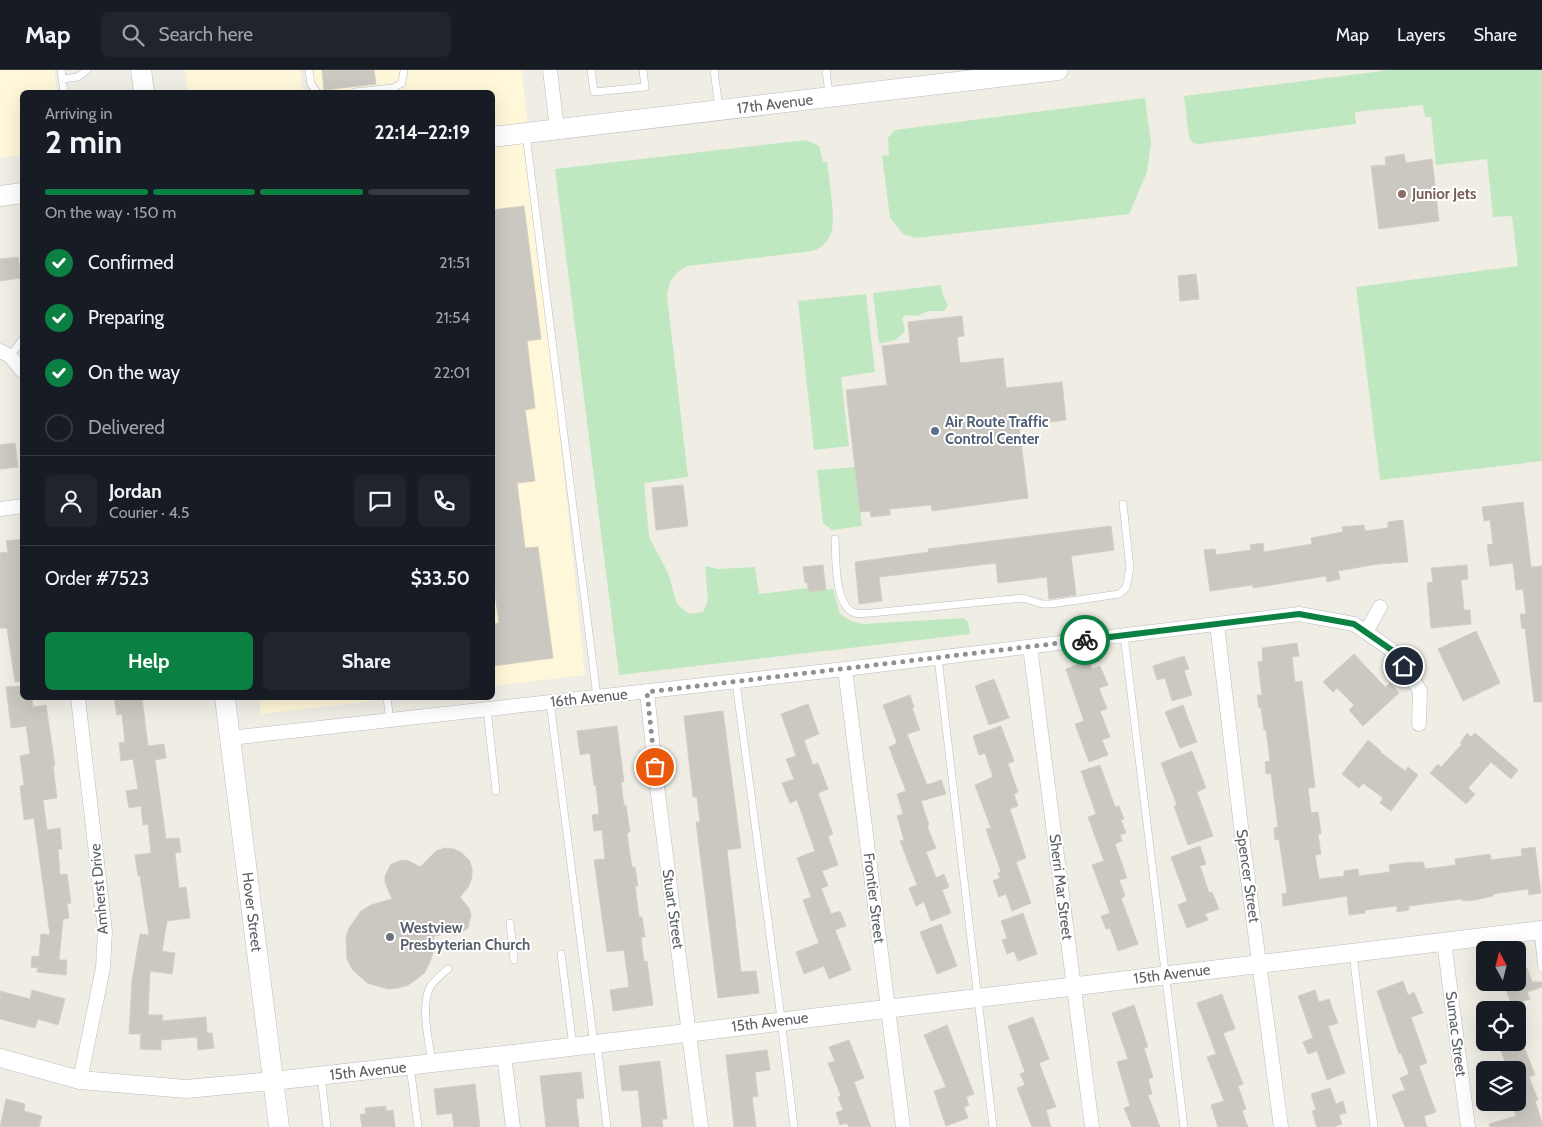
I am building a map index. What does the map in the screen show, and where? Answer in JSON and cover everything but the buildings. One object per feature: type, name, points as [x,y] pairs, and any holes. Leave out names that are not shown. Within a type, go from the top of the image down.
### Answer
[{"type":"main road","points":[[141,70],[144,90]]},
{"type":"main road","name":"17th Avenue","points":[[495,137],[1046,71]]},
{"type":"main road","points":[[0,196],[20,193]]},
{"type":"main road","name":"Hover Street","points":[[225,700],[279,1127]]},
{"type":"street","points":[[550,70],[557,130]]},
{"type":"street","points":[[5,354],[20,369]]},
{"type":"street","points":[[0,509],[20,506]]},
{"type":"street","points":[[1366,632],[1380,607]]},
{"type":"street","name":"16th Avenue","points":[[230,738],[736,682],[1299,614],[1354,624],[1396,653],[1420,690],[1419,724]]},
{"type":"street","name":"Spencer Street","points":[[1217,624],[1280,1127]]},
{"type":"street","name":"Sherri Mar Street","points":[[1030,647],[1092,1127]]},
{"type":"street","name":"Frontier Street","points":[[845,669],[903,1127]]},
{"type":"street","name":"Stuart Street","points":[[647,692],[657,786],[701,1127]]},
{"type":"street","name":"Amherst Drive","points":[[78,700],[104,931],[103,968],[80,1080]]},
{"type":"street","name":"15th Avenue","points":[[0,1058],[80,1080],[186,1089],[504,1055],[1540,930]]},
{"type":"street","name":"Sumac Street","points":[[1444,941],[1468,1127]]},
{"type":"street","points":[[504,1055],[513,1127]]},
{"type":"lane","points":[[60,70],[64,90]]},
{"type":"lane","points":[[62,79],[78,77],[87,70]]},
{"type":"lane","points":[[309,70],[311,84],[316,90]]},
{"type":"lane","points":[[374,90],[393,88],[402,83],[404,70]]},
{"type":"lane","points":[[591,70],[594,92],[645,87],[643,70]]},
{"type":"lane","points":[[714,70],[719,110]]},
{"type":"lane","points":[[826,70],[829,97]]},
{"type":"lane","points":[[526,133],[598,696]]},
{"type":"lane","points":[[5,354],[20,342]]},
{"type":"lane","points":[[835,539],[841,598],[846,607],[855,613],[1023,598],[1042,604],[1050,604],[1118,594],[1126,588],[1130,568],[1123,504]]},
{"type":"lane","points":[[1124,635],[1167,975],[1184,1127]]},
{"type":"lane","points":[[938,658],[994,1127]]},
{"type":"lane","points":[[736,682],[782,1021],[794,1127]]},
{"type":"lane","points":[[387,700],[390,720]]},
{"type":"lane","points":[[550,702],[607,1127]]},
{"type":"lane","points":[[487,709],[496,790]]},
{"type":"lane","points":[[510,923],[514,960]]},
{"type":"lane","points":[[1540,930],[1542,968]]},
{"type":"lane","points":[[1353,952],[1374,1127]]},
{"type":"lane","points":[[561,954],[573,1046]]},
{"type":"lane","points":[[432,1063],[425,1002],[430,987],[448,969]]},
{"type":"lane","points":[[410,1066],[418,1127]]},
{"type":"lane","points":[[321,1076],[327,1127]]},
{"type":"shaded area","points":[[0,70],[54,70],[57,90],[20,90],[20,155],[0,158]]},
{"type":"shaded area","points":[[185,70],[300,70],[303,90],[188,90]]},
{"type":"shaded area","points":[[308,70],[522,70],[585,675],[495,686],[495,90],[311,90]]},
{"type":"shaded area","points":[[259,700],[381,700],[261,714]]},
{"type":"green space","points":[[1390,70],[1542,70],[1542,461],[1380,480],[1356,287],[1518,266],[1512,216],[1493,217],[1487,159],[1436,165],[1431,117],[1425,117],[1423,105],[1355,112],[1356,124],[1199,144],[1193,143],[1189,137],[1184,96]]},
{"type":"green space","points":[[1145,98],[1151,143],[1147,172],[1129,214],[916,238],[903,234],[890,218],[882,156],[889,155],[888,138],[895,130]]},
{"type":"green space","points":[[806,140],[819,146],[823,162],[827,162],[833,221],[830,236],[825,243],[813,251],[688,266],[676,274],[669,286],[667,296],[688,477],[644,483],[649,537],[668,573],[677,604],[689,614],[703,612],[708,600],[705,566],[718,569],[755,567],[759,594],[808,588],[809,592],[833,589],[840,614],[851,621],[863,624],[964,618],[968,622],[970,634],[619,675],[555,169]]},
{"type":"green space","points":[[941,285],[948,306],[944,311],[928,311],[918,316],[906,315],[902,318],[905,330],[899,337],[891,341],[879,343],[873,293]]},
{"type":"green space","points":[[866,294],[875,372],[841,377],[849,446],[814,450],[798,301]]},
{"type":"green space","points":[[855,467],[862,526],[832,530],[823,523],[817,470]]},
{"type":"way so far","points":[[655,767],[647,692],[1085,640]]},
{"type":"place","name":"Junior Jets","points":[[1402,194]]},
{"type":"place","name":"Air Route Traffic Control Center","points":[[935,431]]},
{"type":"place","name":"Westview Presbyterian Church","points":[[390,937]]},
{"type":"route","points":[[1085,640],[1299,614],[1354,624],[1396,653],[1404,666]]}]
